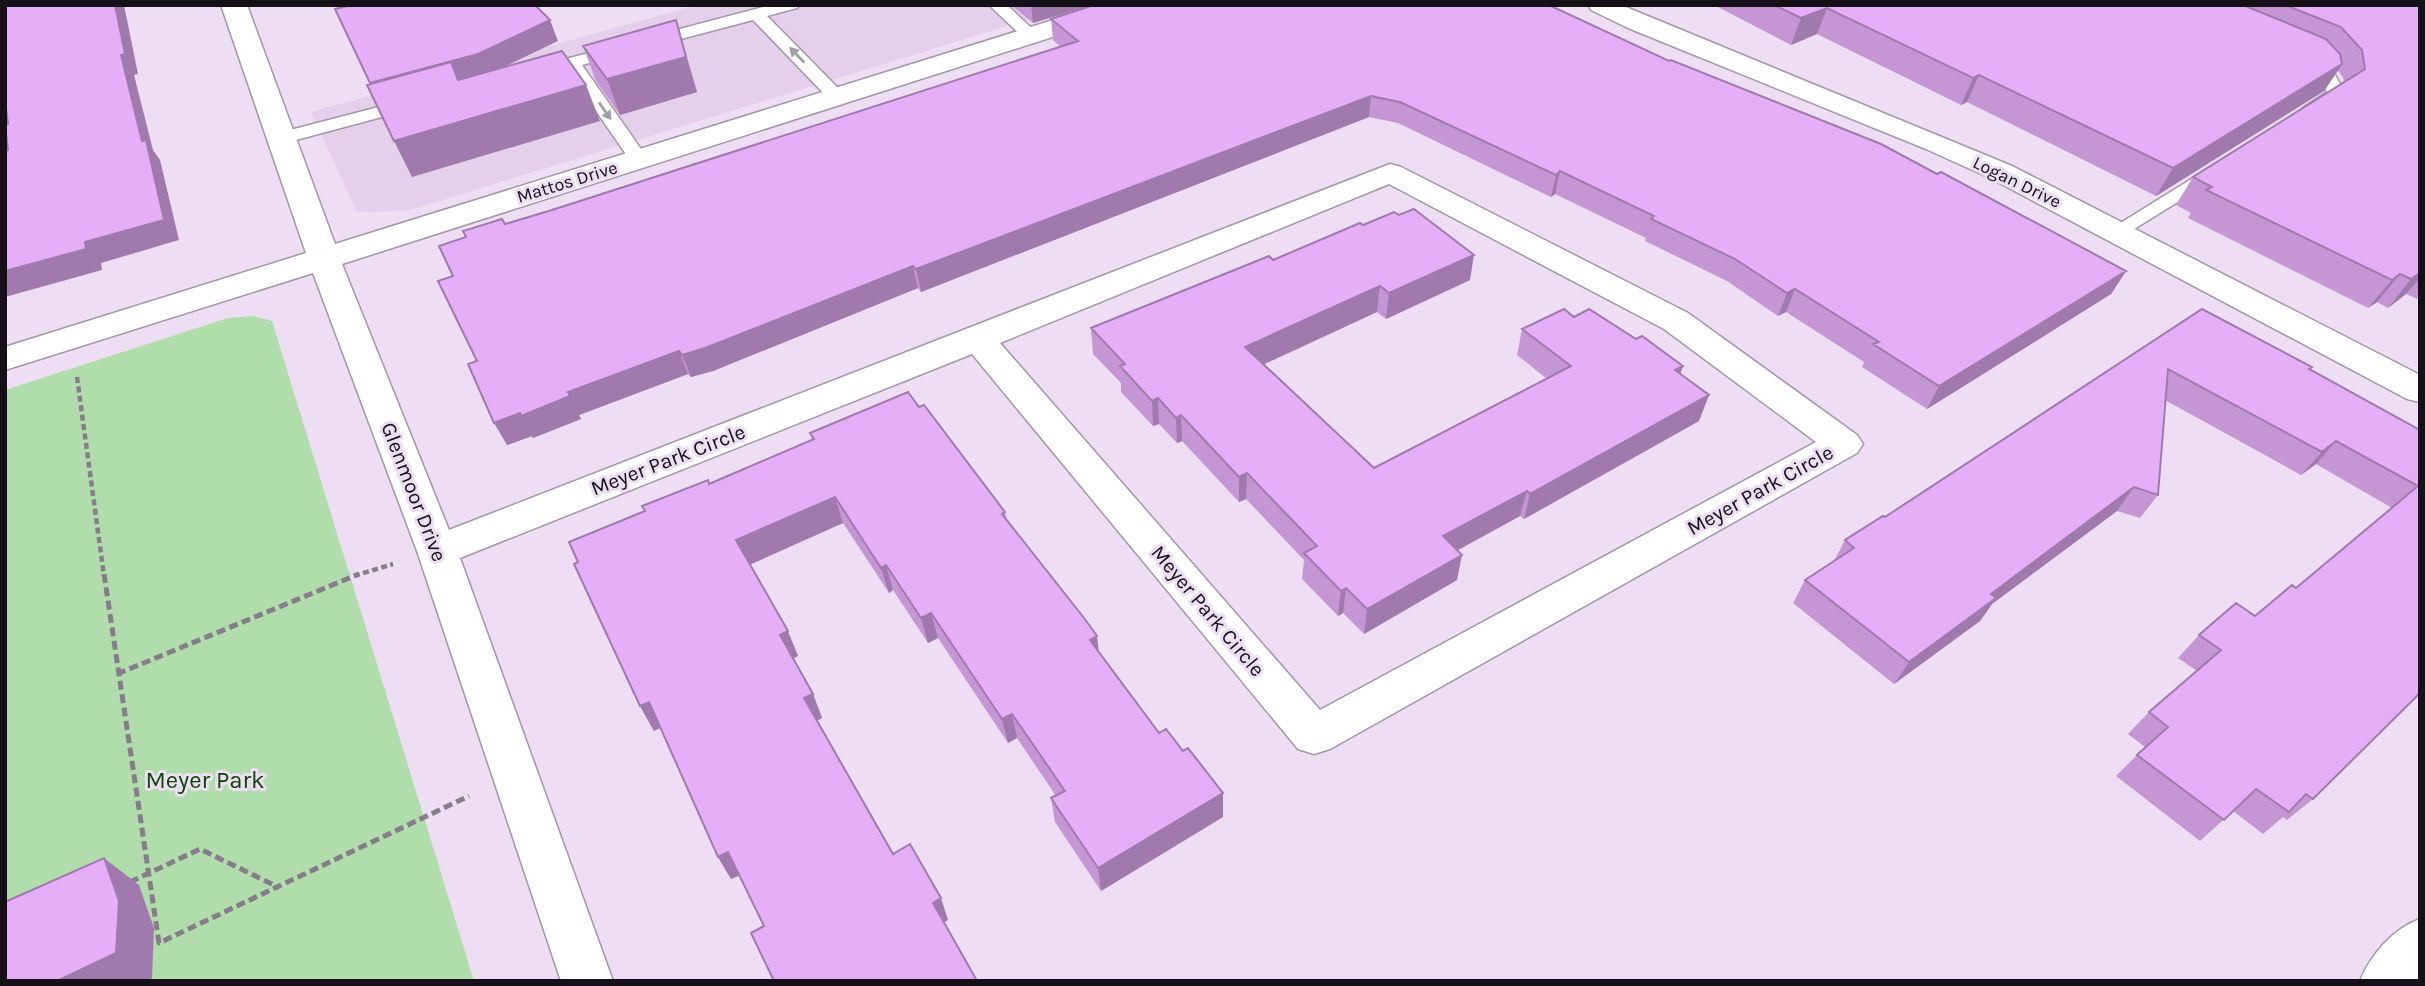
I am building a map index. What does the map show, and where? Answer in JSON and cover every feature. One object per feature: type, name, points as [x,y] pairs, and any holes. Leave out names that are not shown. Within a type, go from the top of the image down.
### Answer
[{"type":"street","name":"Mattos Drive","points":[[5,359],[1128,5]]},
{"type":"street","name":"Logan Drive","points":[[1600,5],[1637,23],[1936,143],[2001,172],[2420,390]]},
{"type":"street","name":"Glenmoor Drive","points":[[243,8],[282,138],[324,258],[437,551],[587,981]]},
{"type":"street","name":"Meyer Park Circle","points":[[437,551],[978,339],[1390,173],[1676,321],[1844,443],[1314,735],[978,339]]},
{"type":"street","points":[[2386,981],[2420,943]]},
{"type":"lane","points":[[639,159],[572,64],[791,5]]},
{"type":"lane","points":[[997,5],[1032,36]]},
{"type":"lane","points":[[756,14],[837,97]]},
{"type":"lane","points":[[2291,50],[2316,60],[2332,79],[2336,94],[2301,116]]},
{"type":"lane","points":[[282,138],[428,99]]},
{"type":"lane","points":[[2116,232],[2232,159]]},
{"type":"path","points":[[74,337],[117,674],[159,943],[513,774]]},
{"type":"path","points":[[117,674],[356,575],[437,551]]},
{"type":"path","points":[[124,884],[200,849],[278,887]]},
{"type":"shaded area","points":[[697,5],[1075,5],[407,211],[357,212],[311,112]]},
{"type":"green space","name":"Meyer Park","points":[[253,316],[272,321],[474,981],[5,981],[5,390],[228,318]]},
{"type":"building","points":[[115,5],[125,54],[121,55],[142,141],[146,140],[164,220],[85,242],[86,249],[5,271],[5,151],[8,150],[5,125],[8,124],[5,101],[5,6]]},
{"type":"building","points":[[352,5],[535,5],[550,20],[478,54],[370,83],[335,9]]},
{"type":"building","points":[[1094,5],[1549,5],[1669,61],[1881,144],[1937,174],[1941,172],[2126,271],[1939,386],[1873,344],[1879,342],[1795,289],[1787,293],[1735,259],[1651,219],[1654,216],[1560,171],[1556,175],[1400,102],[1371,96],[916,269],[913,266],[705,348],[682,355],[679,351],[568,392],[570,396],[521,416],[520,413],[494,423],[468,364],[477,361],[438,281],[453,276],[439,246],[466,237],[463,231],[502,219],[505,224],[549,211],[1078,41],[1051,19]]},
{"type":"building","points":[[1774,5],[2243,5],[2326,39],[2340,54],[2342,64],[2173,168],[1979,75],[1973,78],[1827,8],[1801,18]]},
{"type":"building","points":[[2285,5],[2420,5],[2420,273],[2411,279],[2400,274],[2392,280],[2206,190],[2212,187],[2193,177],[2365,69],[2362,50],[2341,27]]},
{"type":"building","points":[[676,20],[686,57],[607,79],[583,46]]},
{"type":"building","points":[[562,51],[586,85],[394,141],[367,85],[451,62],[458,80]]},
{"type":"building","points":[[1414,209],[1474,255],[1389,293],[1380,286],[1245,347],[1374,468],[1571,366],[1522,329],[1564,309],[1574,317],[1589,309],[1636,339],[1642,336],[1683,366],[1675,370],[1709,395],[1530,494],[1527,491],[1443,536],[1462,555],[1367,609],[1346,588],[1341,591],[1304,553],[1317,546],[1247,473],[1239,477],[1181,415],[1176,418],[1158,398],[1152,401],[1120,366],[1125,364],[1091,328],[1269,256],[1273,260],[1360,223],[1363,225],[1394,212],[1399,215]]},
{"type":"building","points":[[2202,309],[2312,367],[2309,369],[2420,430],[2420,693],[2313,799],[2306,794],[2289,812],[2256,789],[2224,820],[2137,755],[2168,727],[2149,712],[2221,650],[2199,635],[2236,603],[2255,616],[2292,585],[2296,588],[2418,486],[2336,441],[2322,452],[2168,369],[2158,495],[2134,487],[1991,594],[1996,598],[1909,662],[1805,580],[1854,548],[1845,540],[1885,517]]},
{"type":"building","points":[[908,392],[919,407],[924,405],[1005,512],[1002,514],[1084,618],[1097,636],[1090,640],[1159,733],[1166,729],[1183,751],[1188,748],[1223,793],[1098,868],[1051,798],[1065,791],[1012,714],[1002,719],[931,613],[921,618],[886,565],[881,568],[835,497],[736,540],[788,631],[780,635],[813,694],[804,698],[893,854],[910,844],[941,898],[933,903],[976,979],[774,981],[751,933],[764,926],[728,852],[718,857],[649,702],[640,706],[574,564],[578,562],[569,542],[645,511],[642,506],[708,480],[709,484],[814,439],[810,433]]},
{"type":"building","points":[[104,858],[119,901],[116,953],[57,981],[5,981],[5,902]]}]
